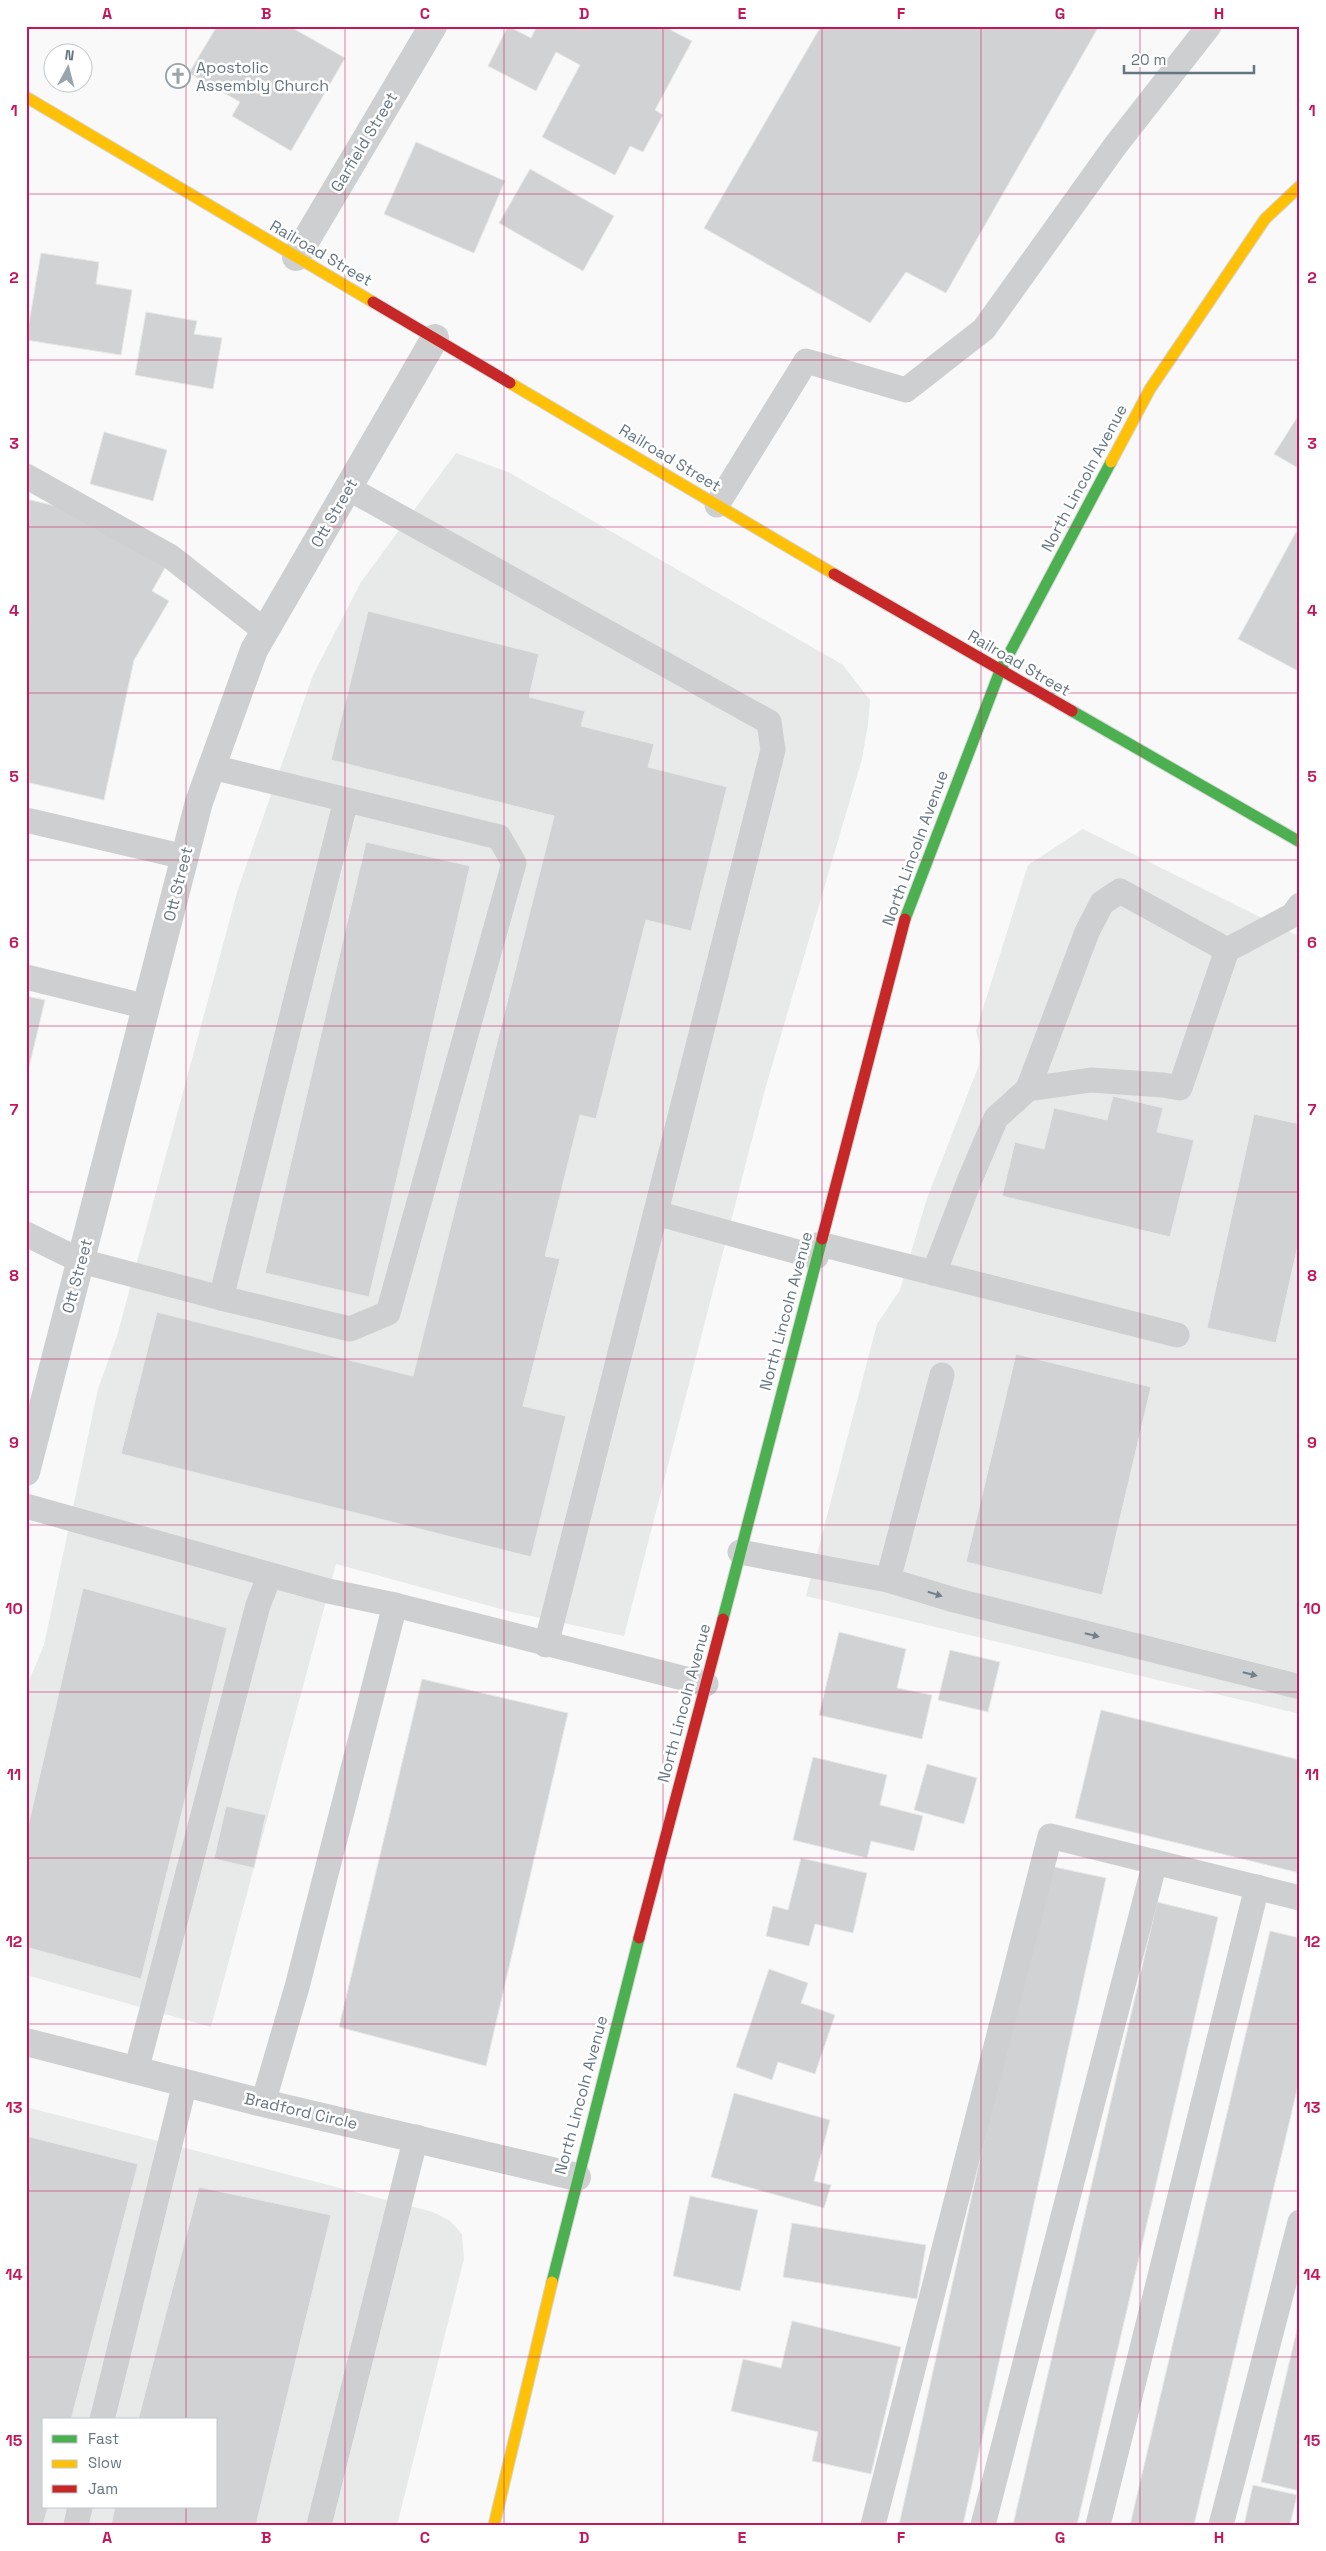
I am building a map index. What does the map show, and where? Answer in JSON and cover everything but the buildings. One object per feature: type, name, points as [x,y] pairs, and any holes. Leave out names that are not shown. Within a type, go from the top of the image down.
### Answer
[{"type":"main road","name":"Railroad Street","points":[[26,97],[1000,671],[1300,842]]},
{"type":"main road","name":"North Lincoln Avenue","points":[[494,2525],[577,2176],[908,909],[1000,671],[1150,389],[1265,219],[1300,186]]},
{"type":"street","name":"Garfield Street","points":[[296,257],[433,26]]},
{"type":"street","name":"Ott Street","points":[[26,1472],[199,802],[254,650],[434,338]]},
{"type":"street","name":"Bradford Circle","points":[[26,2042],[263,2103],[416,2137],[577,2176]]},
{"type":"lane","points":[[717,504],[806,361],[906,390],[984,329],[1115,146],[1209,26]]},
{"type":"lane","points":[[26,476],[171,557],[265,632]]},
{"type":"lane","points":[[348,488],[769,722],[772,750],[546,1645]]},
{"type":"lane","points":[[26,1234],[81,1261],[221,1298],[350,1329],[388,1313],[514,863],[499,837],[212,768]]},
{"type":"lane","points":[[221,1298],[346,800]]},
{"type":"lane","points":[[26,820],[185,857]]},
{"type":"lane","points":[[934,1273],[996,1118],[1028,1089],[1087,932],[1102,903],[1120,890],[1228,950]]},
{"type":"lane","points":[[1028,1089],[1092,1080],[1180,1088],[1228,950],[1293,915],[1300,905]]},
{"type":"lane","points":[[26,977],[147,1007]]},
{"type":"lane","points":[[656,1213],[818,1251],[934,1273],[1176,1335]]},
{"type":"lane","points":[[888,1580],[942,1375]]},
{"type":"lane","points":[[26,1506],[328,1591],[706,1684]]},
{"type":"lane","points":[[740,1552],[888,1580],[954,1600],[1300,1687]]},
{"type":"lane","points":[[136,2071],[258,1605],[270,1575]]},
{"type":"lane","points":[[263,2103],[297,1987],[395,1606]]},
{"type":"lane","points":[[873,2525],[1050,1836],[1300,1898]]},
{"type":"lane","points":[[983,2525],[1155,1862]]},
{"type":"lane","points":[[1098,2525],[1257,1887]]},
{"type":"lane","points":[[102,2418],[185,2083]]},
{"type":"lane","points":[[319,2525],[416,2137]]},
{"type":"lane","points":[[1221,2525],[1300,2222]]},
{"type":"lane","points":[[76,2525],[80,2508]]},
{"type":"shaded area","points":[[456,453],[508,472],[843,665],[870,700],[868,724],[862,759],[764,1093],[624,1636],[512,1612],[336,1564],[211,2027],[26,1975],[26,1688],[44,1645],[98,1389],[117,1336],[238,889],[313,675],[361,582]]},
{"type":"shaded area","points":[[1083,829],[1300,937],[1300,1714],[806,1596],[877,1324],[900,1290],[927,1198],[979,1065],[980,1046],[976,1031],[1028,865]]},
{"type":"shaded area","points":[[26,2107],[433,2212],[450,2221],[462,2234],[464,2259],[397,2525],[26,2525]]},
{"type":"traffic: fast","points":[[905,919],[1000,671],[1111,462]]},
{"type":"traffic: fast","points":[[1072,711],[1300,842]]},
{"type":"traffic: fast","points":[[723,1619],[822,1239]]},
{"type":"traffic: fast","points":[[552,2282],[639,1938]]},
{"type":"traffic: slow","points":[[26,97],[373,302]]},
{"type":"traffic: slow","points":[[1111,462],[1150,389],[1265,219],[1300,186]]},
{"type":"traffic: slow","points":[[510,383],[834,574]]},
{"type":"traffic: slow","points":[[494,2525],[552,2282]]},
{"type":"traffic: jam","points":[[373,302],[510,383]]},
{"type":"traffic: jam","points":[[834,574],[1072,711]]},
{"type":"traffic: jam","points":[[822,1239],[905,919]]},
{"type":"traffic: jam","points":[[639,1938],[723,1619]]},
{"type":"place","name":"Apostolic Assembly Church","points":[[178,76]]}]
